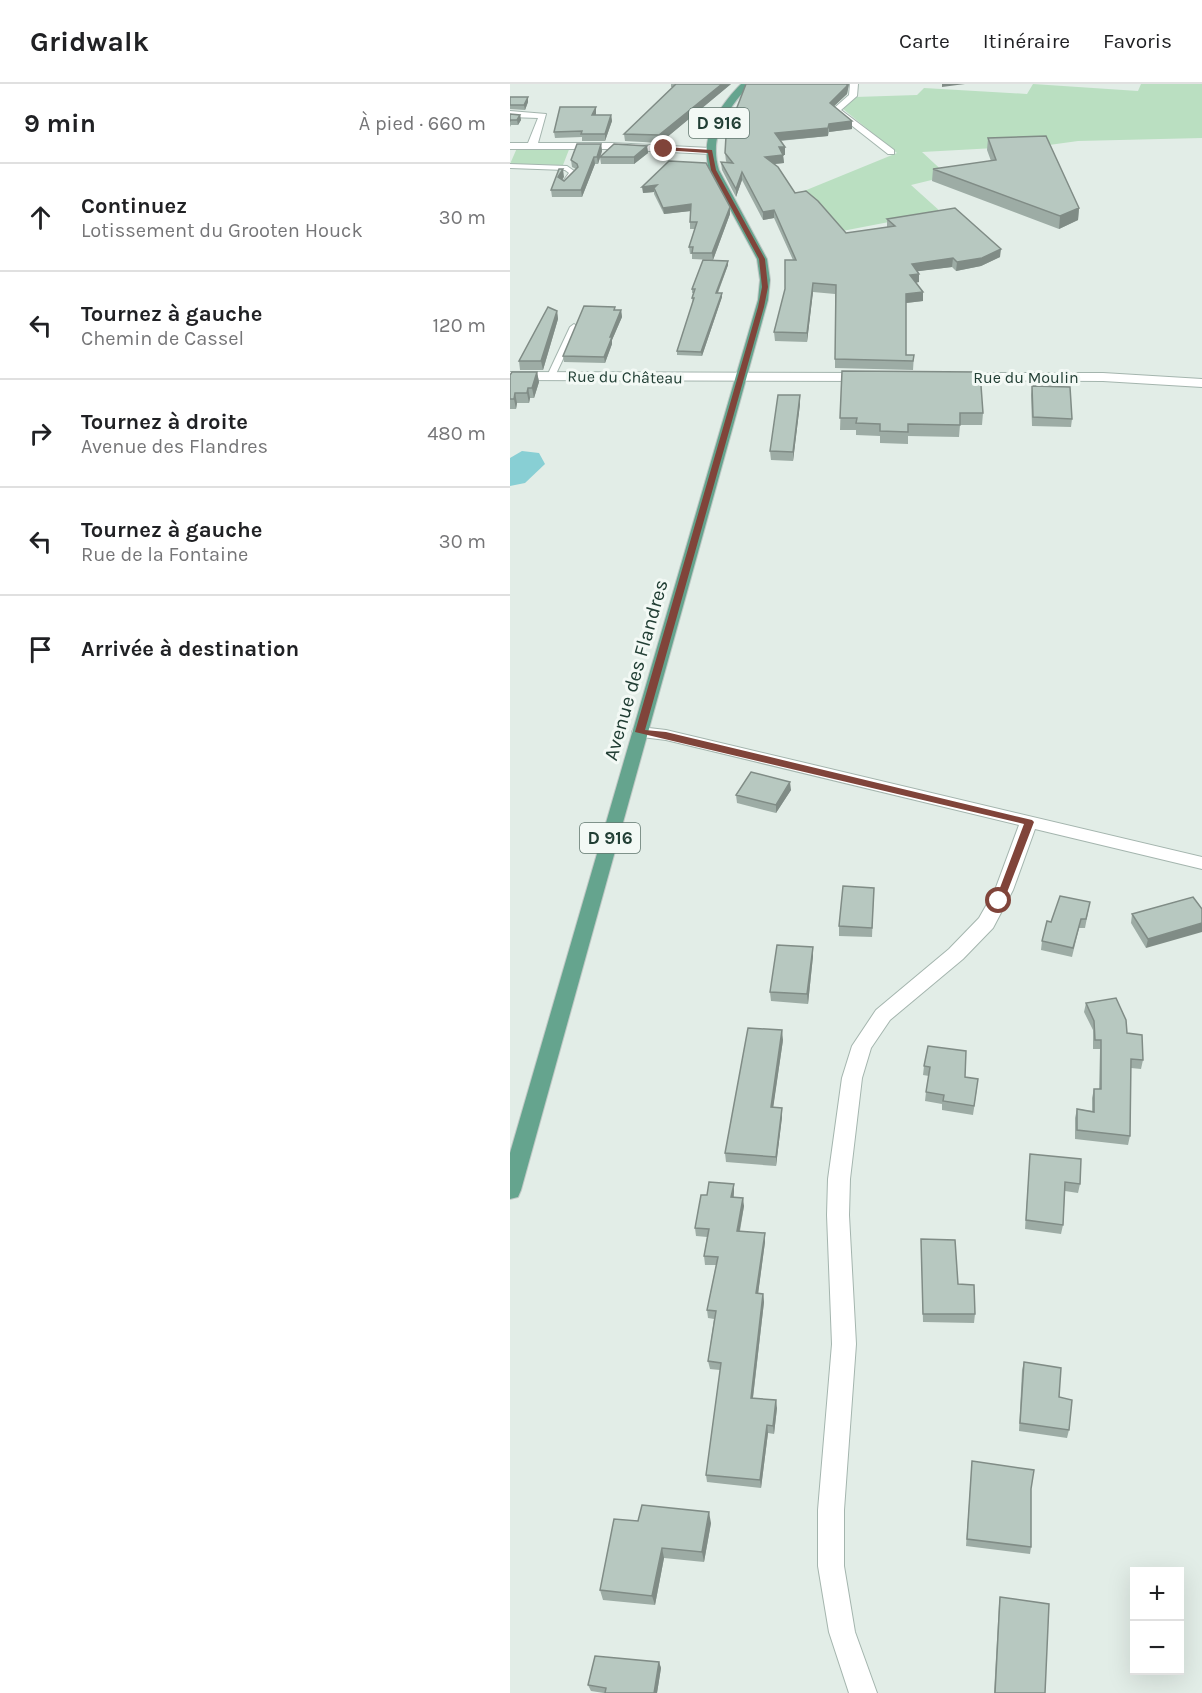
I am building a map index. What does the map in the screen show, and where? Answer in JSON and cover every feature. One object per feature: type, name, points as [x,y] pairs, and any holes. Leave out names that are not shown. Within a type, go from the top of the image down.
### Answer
[{"type":"main road","name":"D 916","points":[[710,151],[727,105],[746,84]]},
{"type":"main road","name":"Avenue des Flandres","points":[[510,1190],[763,300],[765,273],[756,246],[714,170],[710,151]]},
{"type":"street","points":[[854,84],[853,96],[837,106],[837,111],[891,152]]},
{"type":"street","points":[[510,114],[543,116],[532,146]]},
{"type":"street","points":[[511,149],[532,146],[610,146],[710,151]]},
{"type":"street","name":"Rue du Château","points":[[510,376],[741,377]]},
{"type":"street","points":[[741,377],[882,377]]},
{"type":"street","name":"Rue du Moulin","points":[[938,377],[1103,377],[1202,383]]},
{"type":"street","points":[[640,732],[666,735],[1202,862]]},
{"type":"street","points":[[863,1693],[842,1632],[831,1566],[831,1510],[844,1344],[838,1215],[839,1179],[852,1078],[862,1046],[883,1015],[956,954],[986,923],[1004,890],[1029,822]]},
{"type":"lane","points":[[510,166],[567,168],[572,171],[573,175],[565,184]]},
{"type":"lane","points":[[551,376],[574,327]]},
{"type":"green space","points":[[1033,84],[1138,91],[1141,84],[1202,84],[1202,138],[1078,141],[1049,145],[922,152],[948,176],[911,185],[941,212],[837,232],[804,191],[897,153],[843,109],[855,97],[917,95],[924,88],[1027,94]]},
{"type":"green space","points":[[570,147],[563,165],[510,164],[517,148]]},
{"type":"water","points":[[522,451],[539,453],[545,464],[525,483],[510,486],[510,458]]},
{"type":"building","points":[[676,84],[722,84],[659,135],[624,134]]},
{"type":"building","points":[[746,84],[847,84],[830,103],[852,121],[829,124],[828,128],[775,133],[785,147],[779,147],[783,155],[765,157],[778,167],[795,193],[806,191],[846,233],[895,226],[887,219],[955,208],[1001,249],[982,258],[957,262],[953,258],[912,264],[919,274],[910,275],[923,292],[906,294],[906,355],[914,355],[913,361],[835,359],[836,285],[813,283],[807,333],[774,332],[785,289],[785,260],[796,260],[774,210],[763,212],[742,172],[736,189],[721,162],[733,163],[725,153],[726,136]]},
{"type":"building","points":[[510,97],[528,97],[524,105],[510,105]]},
{"type":"building","points":[[560,107],[596,107],[592,115],[611,115],[605,134],[581,134],[582,131],[554,132]]},
{"type":"building","points":[[510,114],[520,115],[517,120],[510,121]]},
{"type":"building","points":[[1046,136],[1079,208],[1060,216],[933,169],[996,160],[988,138]]},
{"type":"building","points":[[577,144],[601,144],[581,190],[551,190],[559,169],[563,169],[558,177],[564,181],[578,167],[571,160]]},
{"type":"building","points":[[614,144],[647,146],[634,157],[600,157]]},
{"type":"building","points":[[669,161],[706,163],[730,207],[712,253],[692,253],[693,247],[689,247],[697,222],[690,222],[691,204],[663,208],[654,188],[657,185],[642,187]]},
{"type":"building","points":[[703,260],[728,261],[716,293],[722,293],[701,352],[677,351],[694,298],[692,298],[695,289],[692,289]]},
{"type":"building","points":[[584,306],[615,307],[614,310],[621,310],[604,357],[563,356]]},
{"type":"building","points":[[548,307],[557,311],[541,361],[519,361]]},
{"type":"building","points":[[842,371],[980,372],[983,413],[960,413],[960,425],[908,424],[908,432],[880,431],[880,424],[856,423],[857,418],[840,418]]},
{"type":"building","points":[[512,372],[537,372],[532,388],[528,388],[527,393],[515,393],[514,399],[510,399],[510,375]]},
{"type":"building","points":[[1032,386],[1070,387],[1072,419],[1033,417]]},
{"type":"building","points":[[778,395],[800,395],[793,452],[770,451]]},
{"type":"building","points":[[751,772],[790,782],[776,805],[736,795]]},
{"type":"building","points":[[843,886],[874,888],[872,928],[839,926]]},
{"type":"building","points":[[1060,896],[1090,902],[1086,919],[1081,919],[1073,948],[1042,941],[1047,921],[1051,922]]},
{"type":"building","points":[[1193,897],[1202,909],[1202,923],[1148,939],[1132,914]]},
{"type":"building","points":[[777,945],[813,947],[807,994],[770,992]]},
{"type":"building","points":[[1116,998],[1126,1020],[1127,1033],[1142,1035],[1143,1060],[1131,1059],[1130,1136],[1077,1130],[1077,1109],[1094,1112],[1094,1089],[1101,1089],[1101,1040],[1095,1040],[1094,1021],[1086,1003]]},
{"type":"building","points":[[748,1028],[782,1030],[771,1107],[782,1108],[776,1157],[725,1153]]},
{"type":"building","points":[[928,1046],[966,1051],[965,1077],[978,1079],[974,1106],[943,1101],[944,1095],[926,1092],[930,1067],[924,1066]]},
{"type":"building","points":[[1030,1154],[1081,1159],[1080,1184],[1065,1182],[1063,1225],[1026,1220]]},
{"type":"building","points":[[709,1182],[734,1184],[731,1197],[743,1198],[737,1231],[765,1233],[756,1293],[763,1294],[751,1398],[776,1400],[773,1426],[767,1425],[760,1480],[706,1475],[721,1363],[708,1361],[716,1311],[707,1310],[718,1257],[704,1256],[709,1229],[695,1228],[701,1195],[707,1195]]},
{"type":"building","points":[[921,1239],[955,1240],[958,1284],[974,1285],[975,1314],[923,1314]]},
{"type":"building","points":[[1024,1362],[1061,1368],[1059,1397],[1072,1400],[1069,1430],[1020,1423]]},
{"type":"building","points":[[972,1461],[1034,1470],[1031,1489],[1031,1547],[967,1539]]},
{"type":"building","points":[[642,1505],[709,1512],[702,1552],[662,1548],[652,1596],[600,1590],[614,1519],[638,1521]]},
{"type":"building","points":[[1000,1597],[1049,1604],[1045,1693],[995,1693]]},
{"type":"building","points":[[595,1656],[659,1662],[654,1693],[605,1693],[606,1688],[588,1685]]},
{"type":"route","points":[[664,149],[710,151],[710,160],[714,170],[762,259],[765,287],[711,486],[640,732],[666,735],[1029,822],[999,901]]}]
